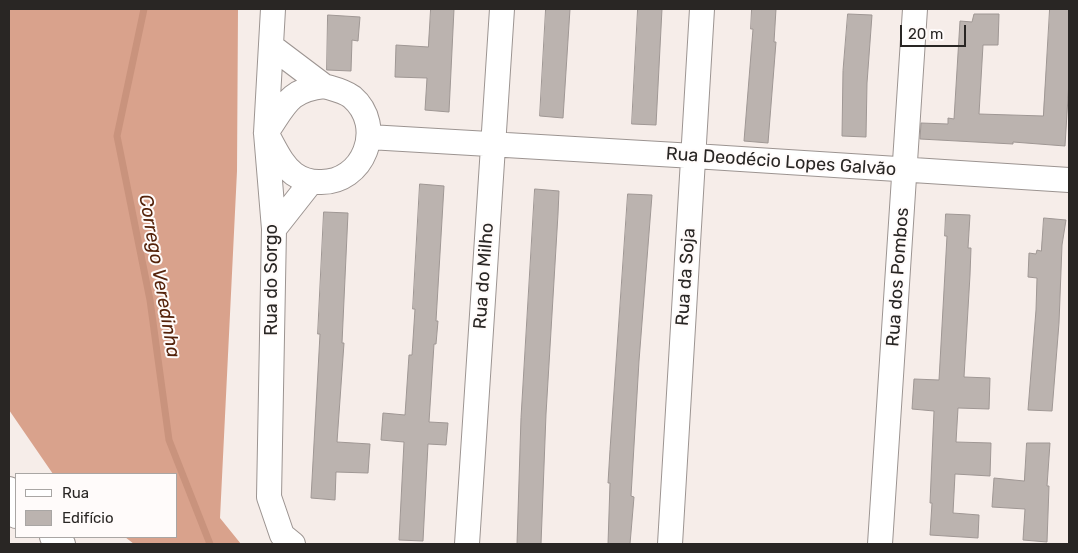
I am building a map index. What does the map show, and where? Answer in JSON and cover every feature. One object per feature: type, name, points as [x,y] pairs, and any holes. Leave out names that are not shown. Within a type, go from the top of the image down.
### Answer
[{"type":"street","name":"Rua do Sorgo","points":[[273,9],[266,133],[274,229],[270,497],[282,535],[294,544]]},
{"type":"street","name":"Rua do Milho","points":[[467,544],[502,9]]},
{"type":"street","name":"Rua da Soja","points":[[670,544],[702,9]]},
{"type":"street","name":"Rua dos Pombos","points":[[880,544],[915,9]]},
{"type":"street","points":[[271,46],[324,86],[339,90],[352,97],[362,108],[368,122],[369,137],[366,154],[356,168],[343,178],[327,182],[311,182],[296,175],[283,164],[266,133],[284,105],[295,94],[309,88],[324,86]]},
{"type":"street","name":"Rua Deodécio Lopes Galvão","points":[[369,137],[1069,180]]},
{"type":"street","points":[[274,229],[311,182]]},
{"type":"shaded area","points":[[9,9],[238,9],[237,171],[220,518],[241,544],[134,544],[126,538],[178,538],[178,473],[52,473],[9,410]]},
{"type":"building","points":[[431,9],[454,9],[449,112],[425,110],[427,78],[395,77],[396,45],[428,47]]},
{"type":"building","points":[[546,9],[570,9],[563,118],[540,116]]},
{"type":"building","points":[[638,9],[662,9],[656,125],[632,124]]},
{"type":"building","points":[[752,9],[776,9],[774,42],[776,42],[768,143],[744,141],[753,29],[751,29]]},
{"type":"building","points":[[1050,9],[1069,9],[1069,81],[1065,146],[920,139],[921,123],[948,124],[948,118],[954,119],[960,21],[972,22],[974,14],[999,14],[998,45],[983,45],[979,114],[1043,116]]},
{"type":"building","points":[[848,14],[872,15],[867,83],[866,137],[842,136],[843,71]]},
{"type":"building","points":[[328,15],[360,17],[358,41],[352,40],[351,71],[327,70]]},
{"type":"building","points":[[420,184],[444,186],[436,321],[438,321],[436,344],[434,344],[429,422],[448,423],[446,445],[428,444],[423,541],[399,540],[404,442],[381,440],[383,413],[405,415],[409,355],[412,355],[415,309],[413,309]]},
{"type":"building","points":[[535,189],[559,191],[558,214],[546,414],[541,544],[517,544],[521,418]]},
{"type":"building","points":[[628,194],[652,195],[639,361],[631,496],[634,497],[630,544],[608,544],[610,483],[608,483]]},
{"type":"building","points":[[324,212],[348,213],[342,343],[344,343],[337,442],[370,444],[368,473],[336,472],[335,500],[311,498],[320,334],[318,334]]},
{"type":"building","points":[[946,214],[970,215],[968,248],[971,248],[970,275],[964,377],[990,378],[989,409],[958,408],[956,442],[991,443],[990,476],[955,474],[953,513],[979,515],[978,538],[930,535],[934,411],[912,409],[914,379],[939,380],[947,236],[945,236]]},
{"type":"building","points":[[1044,218],[1066,220],[1062,245],[1059,323],[1052,411],[1028,410],[1037,278],[1028,277],[1029,253],[1036,254],[1037,250],[1041,251]]},
{"type":"building","points":[[1027,443],[1050,443],[1047,486],[1049,486],[1047,542],[1023,540],[1025,509],[992,507],[994,478],[1024,481]]},
{"type":"waterway","name":"Corrego Veredinha","points":[[144,9],[117,136],[150,300],[169,440],[210,544]]}]
